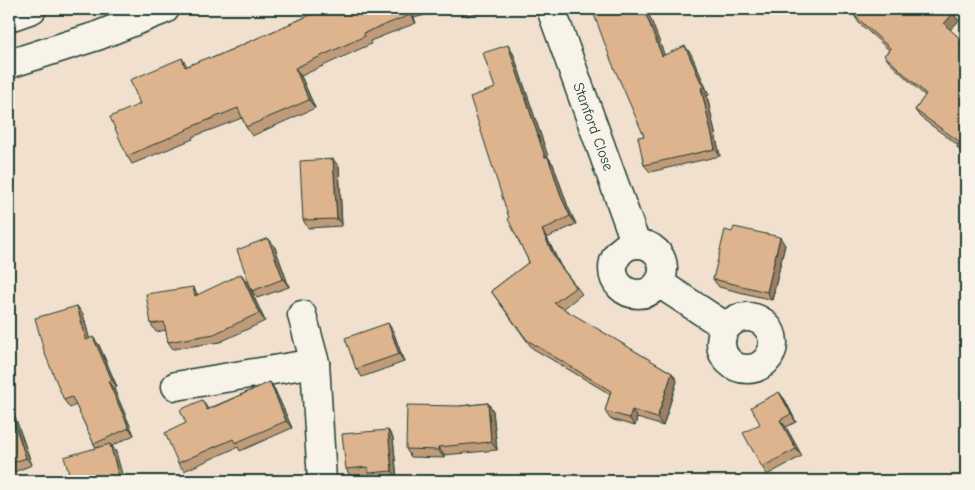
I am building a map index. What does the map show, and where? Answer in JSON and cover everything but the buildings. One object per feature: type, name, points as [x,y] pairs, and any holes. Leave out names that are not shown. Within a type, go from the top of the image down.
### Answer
[{"type":"street","points":[[9,17],[32,9]]},
{"type":"street","points":[[9,64],[97,36],[138,14],[165,9]]},
{"type":"street","name":"Stanford Close","points":[[551,9],[636,244]]},
{"type":"street","points":[[644,244],[652,247],[661,260],[663,268],[659,283],[646,293],[629,293],[616,282],[612,265],[615,257],[628,246],[644,244]]},
{"type":"street","points":[[659,283],[726,328]]},
{"type":"street","points":[[302,316],[315,363],[322,481]]},
{"type":"street","points":[[176,386],[315,363]]}]
